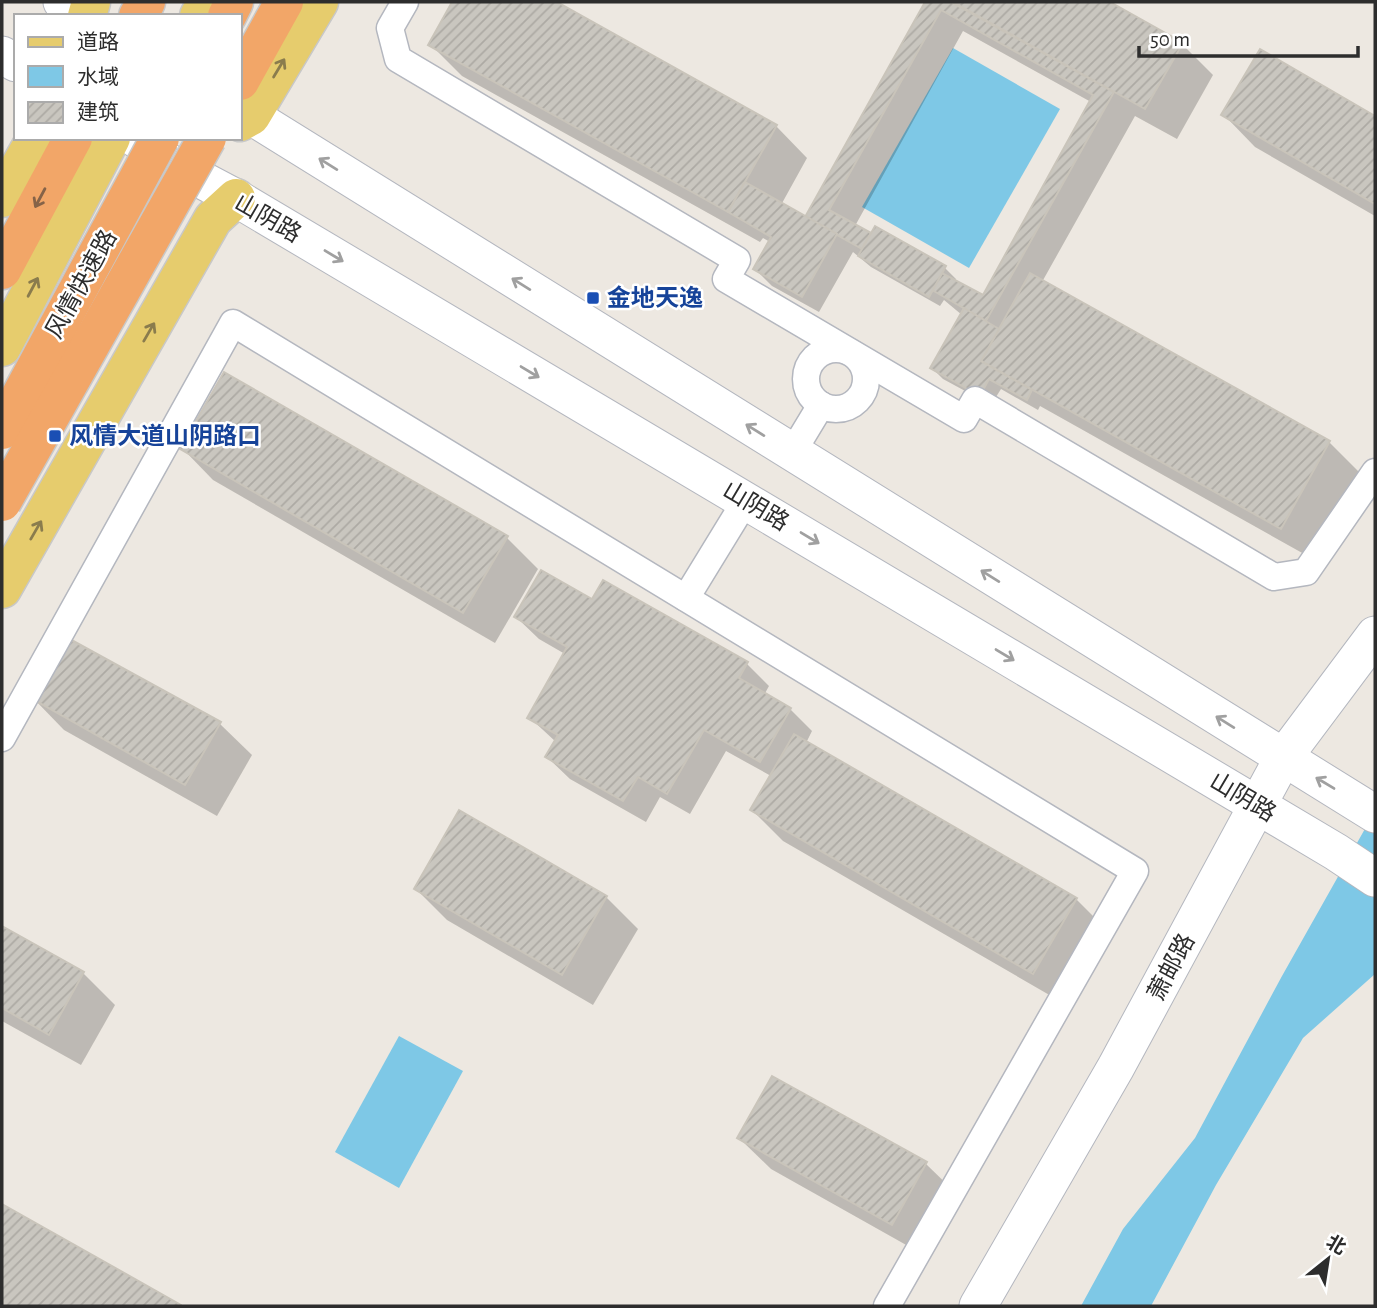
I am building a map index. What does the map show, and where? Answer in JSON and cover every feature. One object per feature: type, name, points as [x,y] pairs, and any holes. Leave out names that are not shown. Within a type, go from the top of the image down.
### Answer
[{"type":"highway","points":[[242,107],[284,2]]},
{"type":"highway","points":[[2,270],[71,140]]},
{"type":"highway","points":[[2,502],[208,140]]},
{"type":"highway","name":"风情快速路","points":[[2,430],[166,146]]},
{"type":"main road","points":[[62,2],[83,14]]},
{"type":"main road","points":[[319,2],[242,107],[792,453],[1372,811]]},
{"type":"main road","points":[[2,198],[35,140]]},
{"type":"main road","points":[[2,347],[110,140]]},
{"type":"main road","name":"山阴路","points":[[143,140],[166,146],[236,198],[1336,852],[1375,878]]},
{"type":"main road","points":[[2,470],[166,146],[198,140]]},
{"type":"main road","points":[[2,589],[213,219],[236,198]]},
{"type":"main road","name":"萧邮路","points":[[978,1306],[1116,1067],[1283,758],[1375,635]]},
{"type":"street","points":[[405,2],[390,28],[398,59],[737,260],[726,279],[964,419],[975,400],[1274,577],[1306,572],[1375,472]]},
{"type":"street","points":[[2,738],[233,323],[1135,872],[887,1306]]},
{"type":"street","points":[[841,350],[850,353],[863,366],[866,385],[862,394],[849,407],[840,409],[821,405],[814,399],[806,383],[810,365],[823,352],[841,350]]},
{"type":"street","points":[[792,453],[821,405]]},
{"type":"street","points":[[686,598],[746,500]]},
{"type":"water","points":[[953,48],[1060,109],[969,268],[862,207]]},
{"type":"water","points":[[1375,811],[1375,974],[1303,1038],[1216,1185],[1151,1306],[1081,1306],[1123,1229],[1195,1138]]},
{"type":"water","points":[[399,1036],[463,1071],[399,1188],[335,1152]]},
{"type":"building","points":[[452,2],[557,2],[777,125],[728,212],[428,45]]},
{"type":"building","points":[[925,2],[951,2],[1114,92],[986,321],[932,290],[942,273],[983,295],[1093,95],[941,10],[829,210],[871,233],[862,249],[805,217]]},
{"type":"building","points":[[953,2],[1110,2],[1183,43],[1145,109]]},
{"type":"building","points":[[1260,49],[1375,116],[1375,204],[1221,115]]},
{"type":"building","points":[[745,182],[837,234],[802,297],[753,269],[771,237],[728,212]]},
{"type":"building","points":[[875,226],[946,266],[929,297],[858,256]]},
{"type":"building","points":[[1030,273],[1330,441],[1281,529],[981,361]]},
{"type":"building","points":[[964,308],[999,329],[981,361],[1032,390],[1027,400],[989,379],[980,396],[930,368]]},
{"type":"building","points":[[224,372],[508,536],[463,613],[180,449]]},
{"type":"building","points":[[541,570],[592,599],[603,580],[748,662],[739,678],[791,708],[760,762],[704,730],[667,794],[638,777],[623,801],[545,757],[558,735],[527,718],[567,647],[514,617]]},
{"type":"building","points":[[66,637],[221,722],[185,785],[31,698]]},
{"type":"building","points":[[794,734],[1077,898],[1033,974],[750,810]]},
{"type":"building","points":[[459,810],[607,896],[562,975],[414,889]]},
{"type":"building","points":[[2,926],[84,972],[49,1035],[2,1008]]},
{"type":"building","points":[[772,1076],[927,1162],[892,1225],[737,1138]]},
{"type":"building","points":[[2,1204],[181,1305],[181,1306],[2,1306]]},
{"type":"place","name":"金地天逸","points":[[593,298]]},
{"type":"place","name":"风情大道山阴路口","points":[[55,436]]}]
